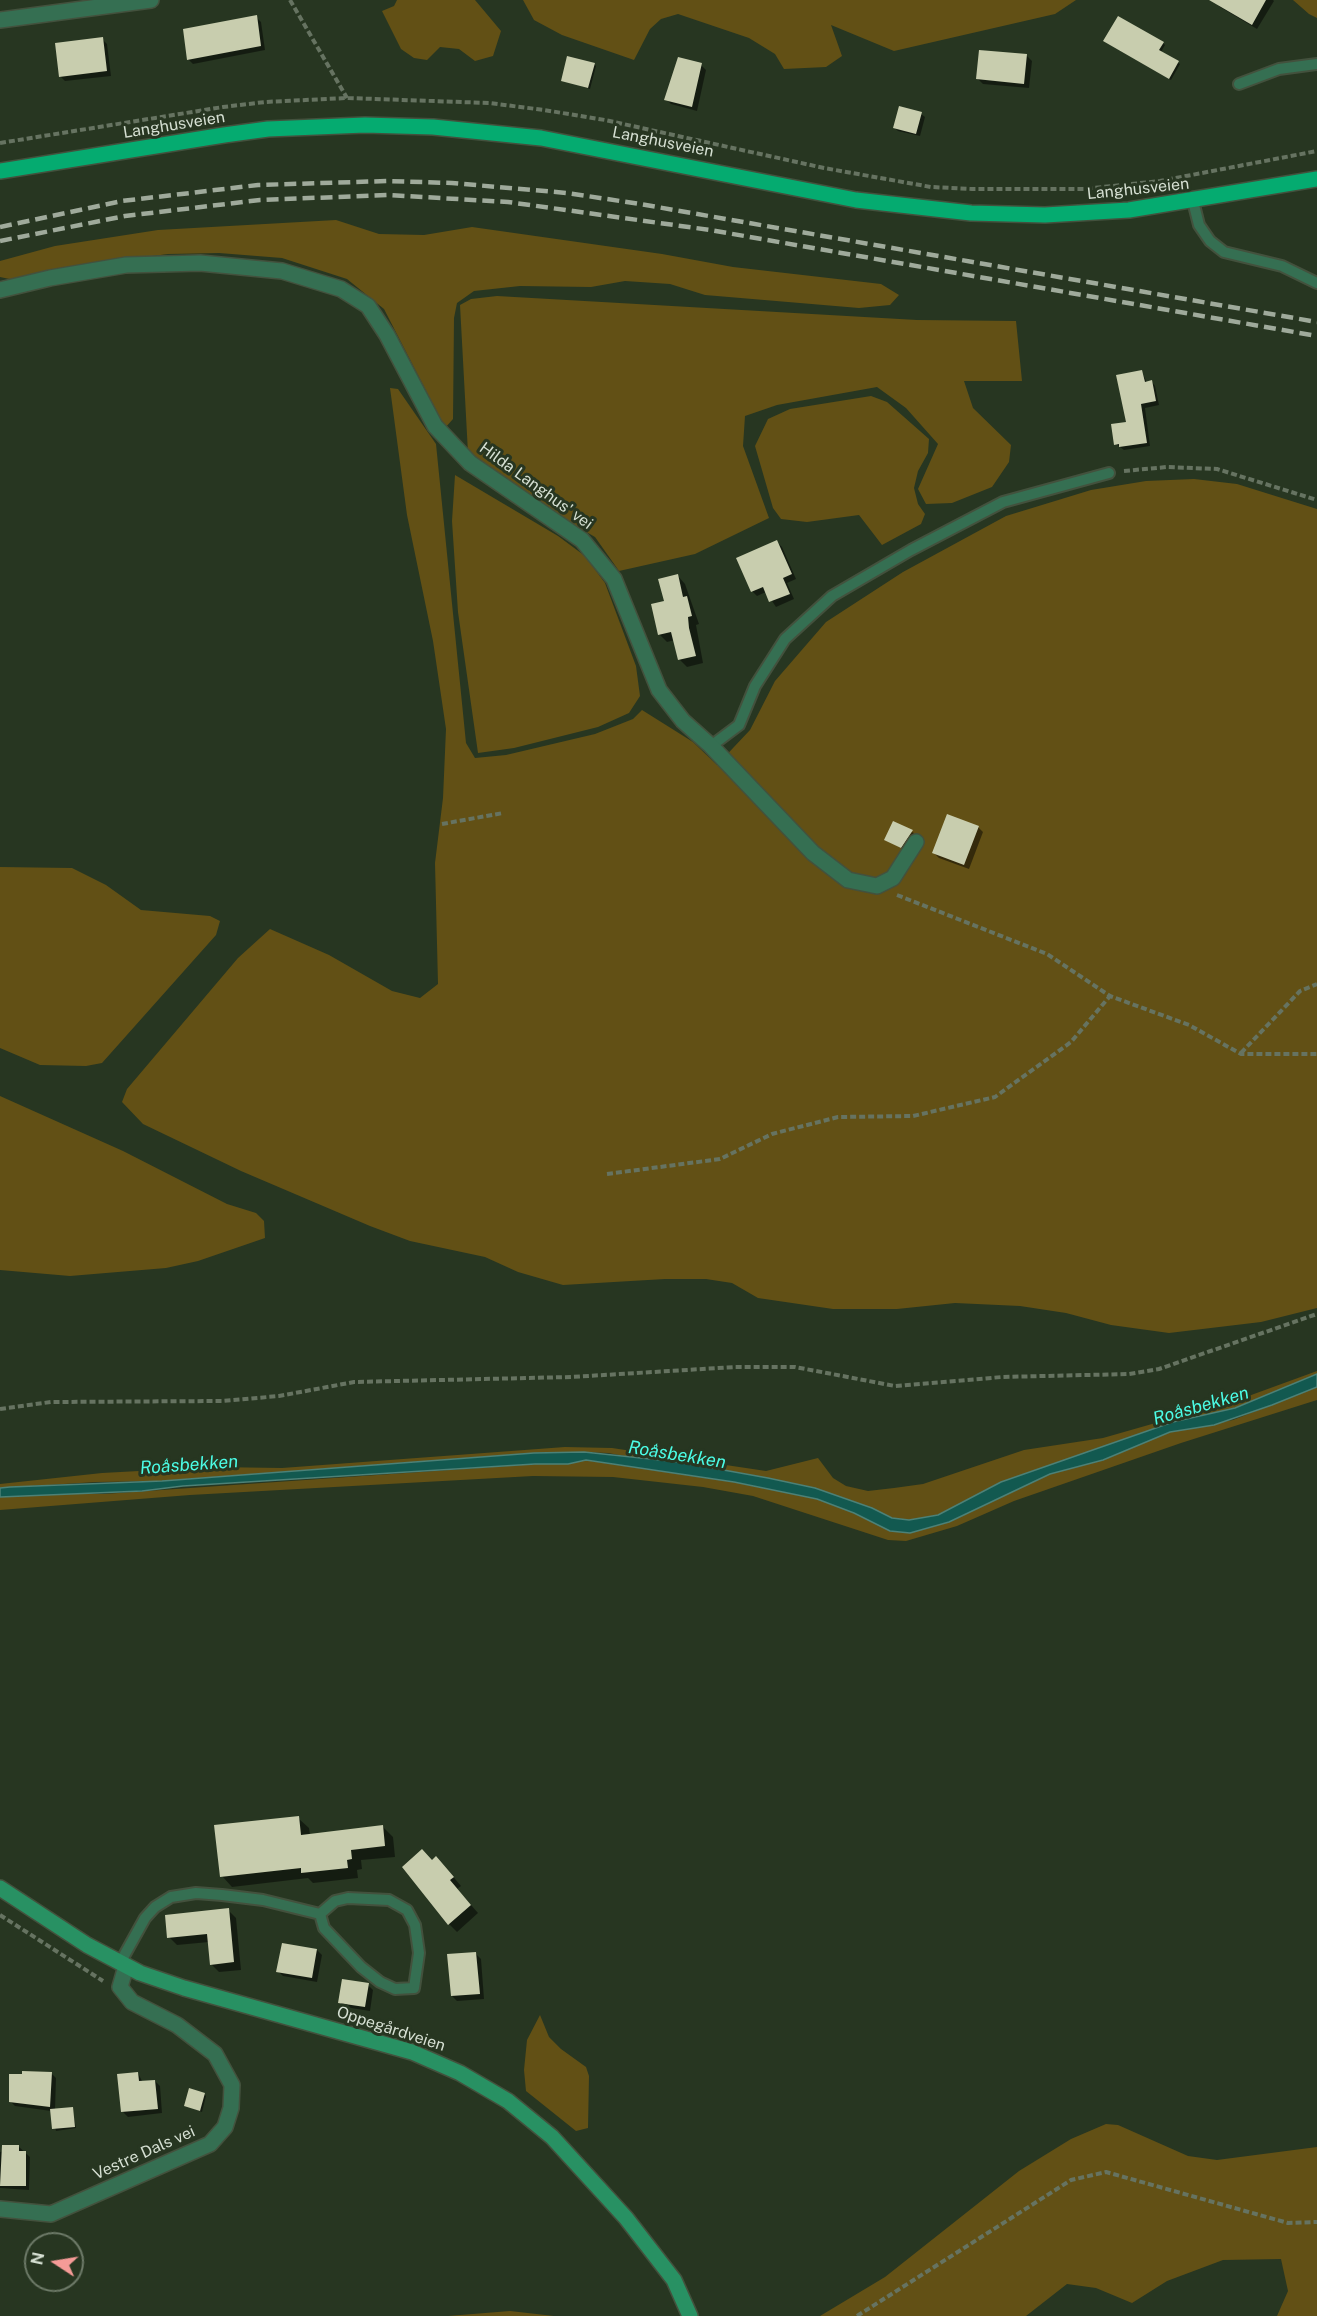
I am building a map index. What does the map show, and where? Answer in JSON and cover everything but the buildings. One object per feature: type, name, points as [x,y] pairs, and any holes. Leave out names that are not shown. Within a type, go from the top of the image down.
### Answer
[{"type":"main road","name":"Langhusveien","points":[[0,171],[224,135],[317,126],[365,125],[465,130],[541,138],[646,156],[818,193],[887,205],[947,212],[1087,213],[1193,201],[1317,179]]},
{"type":"main road","name":"Oppegårdveien","points":[[0,1888],[123,1965],[184,1988],[412,2052],[460,2073],[500,2096],[552,2138],[605,2193],[658,2258],[682,2295],[690,2316]]},
{"type":"street","points":[[0,20],[151,0]]},
{"type":"street","name":"Hilda Langhus' vei","points":[[0,290],[126,264],[200,263],[282,271],[341,288],[368,306],[387,334],[406,375],[442,433],[470,463],[582,540],[614,579],[659,690],[683,721],[711,746],[813,853],[848,880],[877,886]]},
{"type":"street","points":[[877,886],[893,878],[916,842]]},
{"type":"street","points":[[120,1987],[123,1965]]},
{"type":"street","name":"Vestre Dals vei","points":[[0,2210],[51,2214],[210,2144],[225,2127],[231,2108],[232,2085],[215,2054],[177,2025],[132,2002],[120,1987]]},
{"type":"lane","points":[[1239,84],[1279,69],[1317,64]]},
{"type":"lane","points":[[1193,201],[1199,225],[1210,241],[1224,252],[1282,266],[1317,283]]},
{"type":"lane","points":[[711,746],[739,725],[755,686],[784,639],[832,596],[911,550],[1003,502],[1109,473]]},
{"type":"lane","points":[[123,1965],[146,1918],[154,1907],[171,1897],[196,1893],[222,1895],[263,1900],[320,1914]]},
{"type":"lane","points":[[348,1898],[389,1900],[407,1910],[415,1924],[418,1953],[414,1988],[395,1989],[380,1982],[361,1967],[324,1928],[320,1914],[334,1901],[348,1898]]},
{"type":"path","points":[[290,0],[347,98]]},
{"type":"path","points":[[1109,473],[1167,467],[1217,469],[1317,500]]},
{"type":"path","points":[[442,824],[502,813]]},
{"type":"path","points":[[877,886],[952,919],[1047,954],[1110,996],[1189,1025],[1241,1054],[1317,1054]]},
{"type":"path","points":[[1241,1054],[1300,991],[1317,984]]},
{"type":"path","points":[[607,1174],[720,1159],[772,1134],[838,1117],[913,1116],[995,1096],[1071,1042],[1110,996]]},
{"type":"path","points":[[0,1409],[51,1402],[223,1401],[279,1396],[354,1382],[571,1377],[735,1367],[795,1367],[895,1386],[1002,1377],[1129,1374],[1159,1369],[1317,1314]]},
{"type":"path","points":[[0,1915],[103,1982],[120,1987]]},
{"type":"path","points":[[857,2316],[1071,2180],[1106,2172],[1288,2223],[1317,2222]]},
{"type":"shaded area","points":[[397,0],[475,0],[501,31],[493,56],[475,61],[459,49],[440,47],[427,60],[414,58],[401,49],[382,11],[394,6]]},
{"type":"shaded area","points":[[523,0],[1076,0],[1055,14],[894,51],[831,25],[842,56],[826,67],[784,69],[775,54],[749,38],[678,14],[661,19],[650,29],[634,60],[562,35],[534,20]]},
{"type":"shaded area","points":[[1293,0],[1317,0],[1317,18],[1309,14]]},
{"type":"shaded area","points":[[336,220],[379,234],[424,235],[472,227],[662,254],[733,267],[881,284],[899,295],[890,305],[859,308],[705,295],[670,284],[625,281],[591,287],[520,286],[474,291],[457,303],[454,318],[453,419],[445,428],[384,309],[347,279],[282,258],[219,253],[168,254],[83,265],[19,281],[0,277],[0,261],[55,246],[158,230]]},
{"type":"shaded area","points":[[497,296],[917,320],[1016,321],[1022,381],[964,381],[973,408],[1011,445],[1009,462],[992,487],[952,503],[926,504],[918,489],[938,444],[906,408],[877,387],[777,405],[745,416],[743,446],[769,518],[695,554],[619,571],[595,537],[545,508],[468,453],[460,305],[471,299]]},
{"type":"shaded area","points":[[390,388],[398,389],[436,444],[466,743],[475,758],[506,755],[595,734],[633,719],[642,710],[693,742],[717,765],[750,730],[775,681],[826,622],[903,572],[1006,516],[1091,490],[1146,481],[1194,479],[1237,484],[1317,509],[1317,1308],[1261,1322],[1169,1333],[1111,1325],[1066,1313],[1020,1306],[955,1303],[897,1309],[833,1309],[758,1298],[732,1283],[706,1279],[563,1285],[518,1272],[485,1257],[410,1241],[370,1226],[241,1171],[143,1124],[122,1102],[127,1089],[238,958],[270,929],[329,955],[392,991],[420,998],[438,984],[435,863],[443,798],[446,729],[433,641],[407,515]]},
{"type":"shaded area","points":[[871,396],[887,402],[929,439],[928,453],[918,471],[914,488],[918,504],[925,514],[921,524],[882,545],[859,515],[807,522],[781,519],[773,508],[755,446],[768,419],[790,409]]},
{"type":"shaded area","points":[[455,475],[558,536],[585,556],[605,583],[636,666],[640,696],[629,713],[598,727],[514,748],[478,753],[458,612],[452,521]]},
{"type":"shaded area","points":[[0,867],[72,868],[106,885],[141,910],[210,916],[220,921],[216,935],[102,1063],[86,1066],[40,1065],[0,1048]]},
{"type":"shaded area","points":[[0,1096],[123,1151],[227,1204],[256,1213],[264,1221],[265,1238],[198,1261],[166,1268],[70,1276],[0,1270]]},
{"type":"shaded area","points":[[1317,1371],[1317,1374],[1235,1408],[1173,1422],[1001,1482],[938,1515],[909,1520],[892,1518],[872,1508],[826,1492],[608,1453],[584,1452],[534,1453],[162,1481],[96,1482],[0,1488],[0,1484],[102,1473],[213,1467],[282,1468],[565,1447],[612,1448],[766,1471],[818,1458],[833,1478],[846,1486],[868,1491],[923,1484],[1024,1450],[1103,1438],[1243,1398]]},
{"type":"shaded area","points":[[1317,1387],[1317,1400],[1181,1443],[1014,1501],[957,1526],[906,1541],[888,1540],[753,1496],[703,1487],[613,1477],[533,1476],[190,1495],[0,1510],[0,1497],[37,1494],[104,1494],[535,1464],[568,1464],[585,1460],[734,1482],[817,1499],[854,1513],[890,1531],[910,1533],[949,1522],[1050,1474],[1103,1460],[1170,1432],[1233,1420]]},
{"type":"shaded area","points":[[540,2015],[549,2037],[586,2067],[589,2076],[588,2128],[576,2131],[526,2091],[524,2070],[527,2040]]},
{"type":"shaded area","points":[[1106,2124],[1118,2125],[1188,2156],[1217,2160],[1317,2147],[1317,2316],[1277,2316],[1288,2291],[1281,2259],[1223,2260],[1167,2281],[1132,2303],[1096,2288],[1067,2284],[1026,2316],[820,2316],[885,2277],[1019,2171],[1071,2139]]},
{"type":"shaded area","points":[[510,2311],[554,2316],[448,2316]]},
{"type":"water","points":[[1317,1374],[1317,1387],[1272,1405],[1214,1425],[1170,1432],[1103,1460],[1050,1474],[949,1522],[910,1533],[890,1531],[854,1513],[817,1499],[734,1482],[586,1460],[568,1464],[535,1464],[183,1486],[142,1491],[0,1497],[0,1488],[10,1487],[162,1481],[534,1453],[584,1452],[679,1462],[768,1478],[815,1488],[872,1508],[892,1518],[909,1520],[938,1515],[1001,1482],[1173,1422],[1235,1408]]},
{"type":"railway","points":[[0,227],[122,201],[258,185],[388,181],[452,183],[567,193],[640,204],[1317,322]]},
{"type":"railway","points":[[0,241],[125,216],[260,200],[388,195],[508,202],[710,230],[1317,336]]},
{"type":"water label","name":"Roåsbekken","points":[[1201,1406]]},
{"type":"water label","name":"Roåsbekken","points":[[677,1455]]},
{"type":"water label","name":"Roåsbekken","points":[[189,1465]]}]
